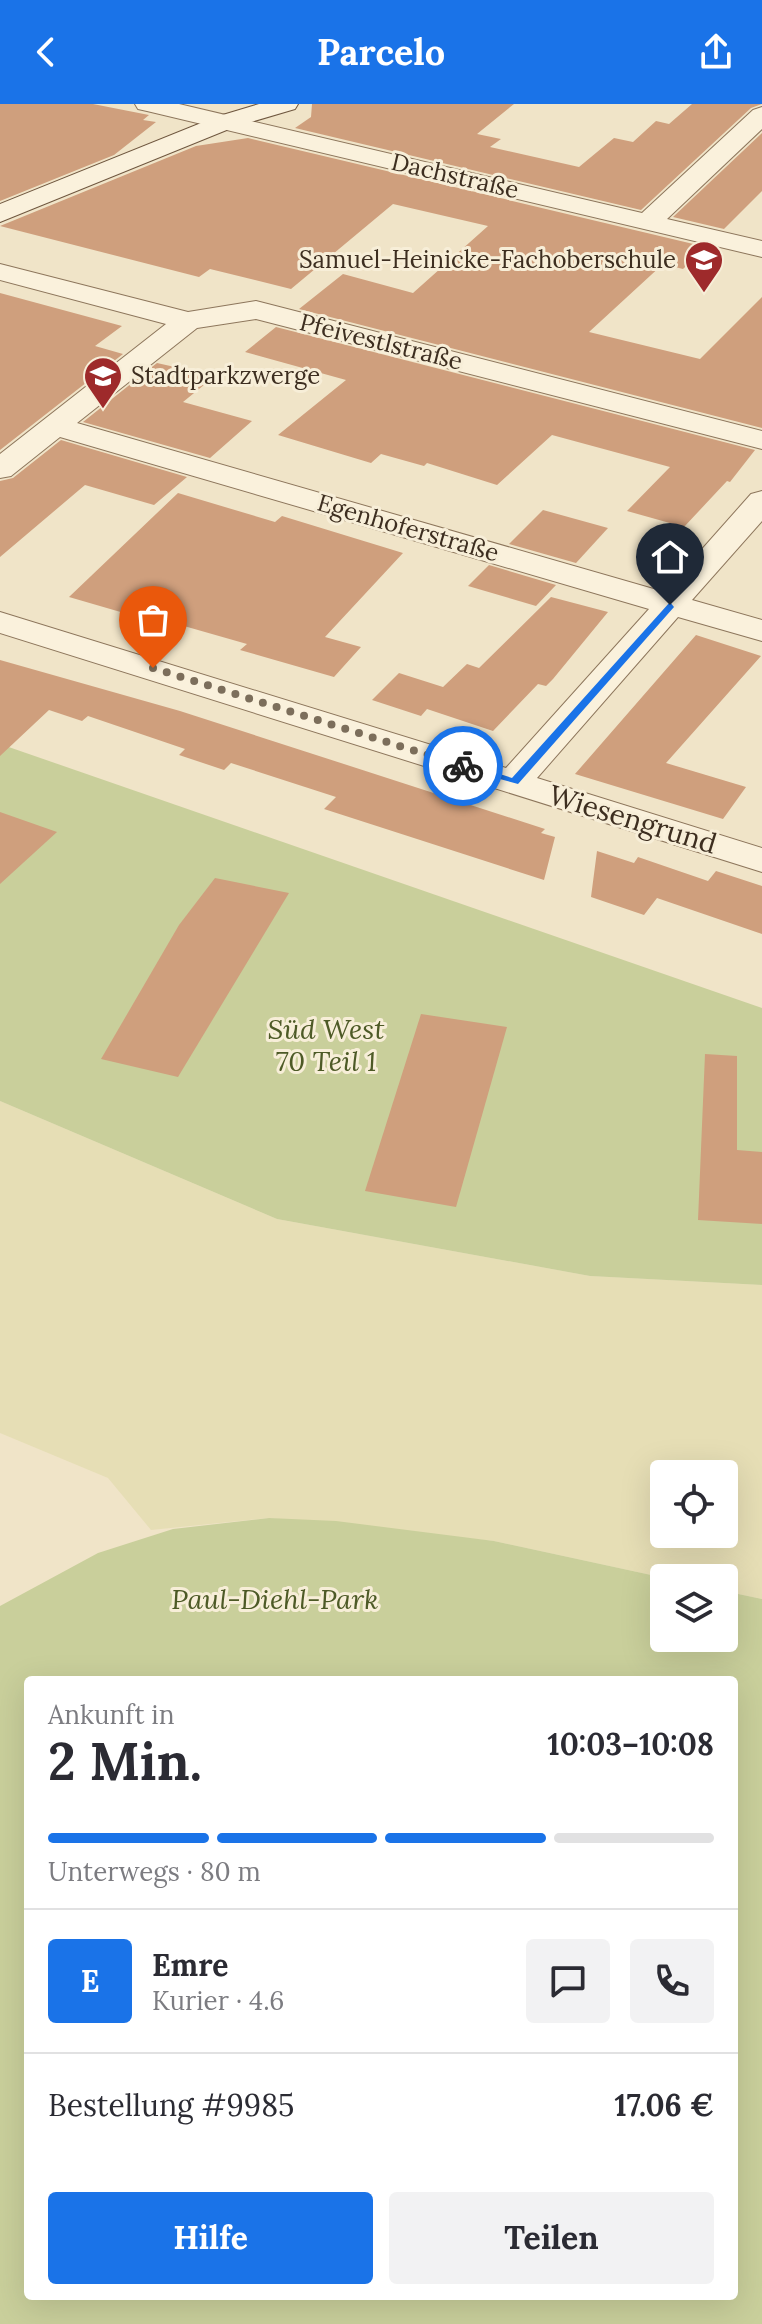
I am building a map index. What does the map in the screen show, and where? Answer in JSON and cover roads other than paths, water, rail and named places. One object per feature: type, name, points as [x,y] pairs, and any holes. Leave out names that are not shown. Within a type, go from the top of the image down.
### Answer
[{"type":"street","name":"Dachstraße","points":[[147,104],[762,249]]},
{"type":"street","points":[[0,214],[225,122],[286,104]]},
{"type":"street","points":[[648,222],[762,115]]},
{"type":"street","name":"Pfeivestlstraße","points":[[0,272],[188,321],[256,310],[762,440]]},
{"type":"street","points":[[0,469],[188,321]]},
{"type":"street","name":"Egenhoferstraße","points":[[55,426],[762,631]]},
{"type":"street","points":[[514,782],[762,501]]},
{"type":"street","name":"Wiesengrund","points":[[0,622],[762,860]]},
{"type":"place","name":"Samuel-Heinicke-Fachoberschule","points":[[704,294]]},
{"type":"place","name":"Stadtparkzwerge","points":[[103,410]]},
{"type":"park label","name":"Süd West 70 Teil 1","points":[[326,1045]]},
{"type":"park label","name":"Paul-Diehl-Park","points":[[275,1599]]}]
